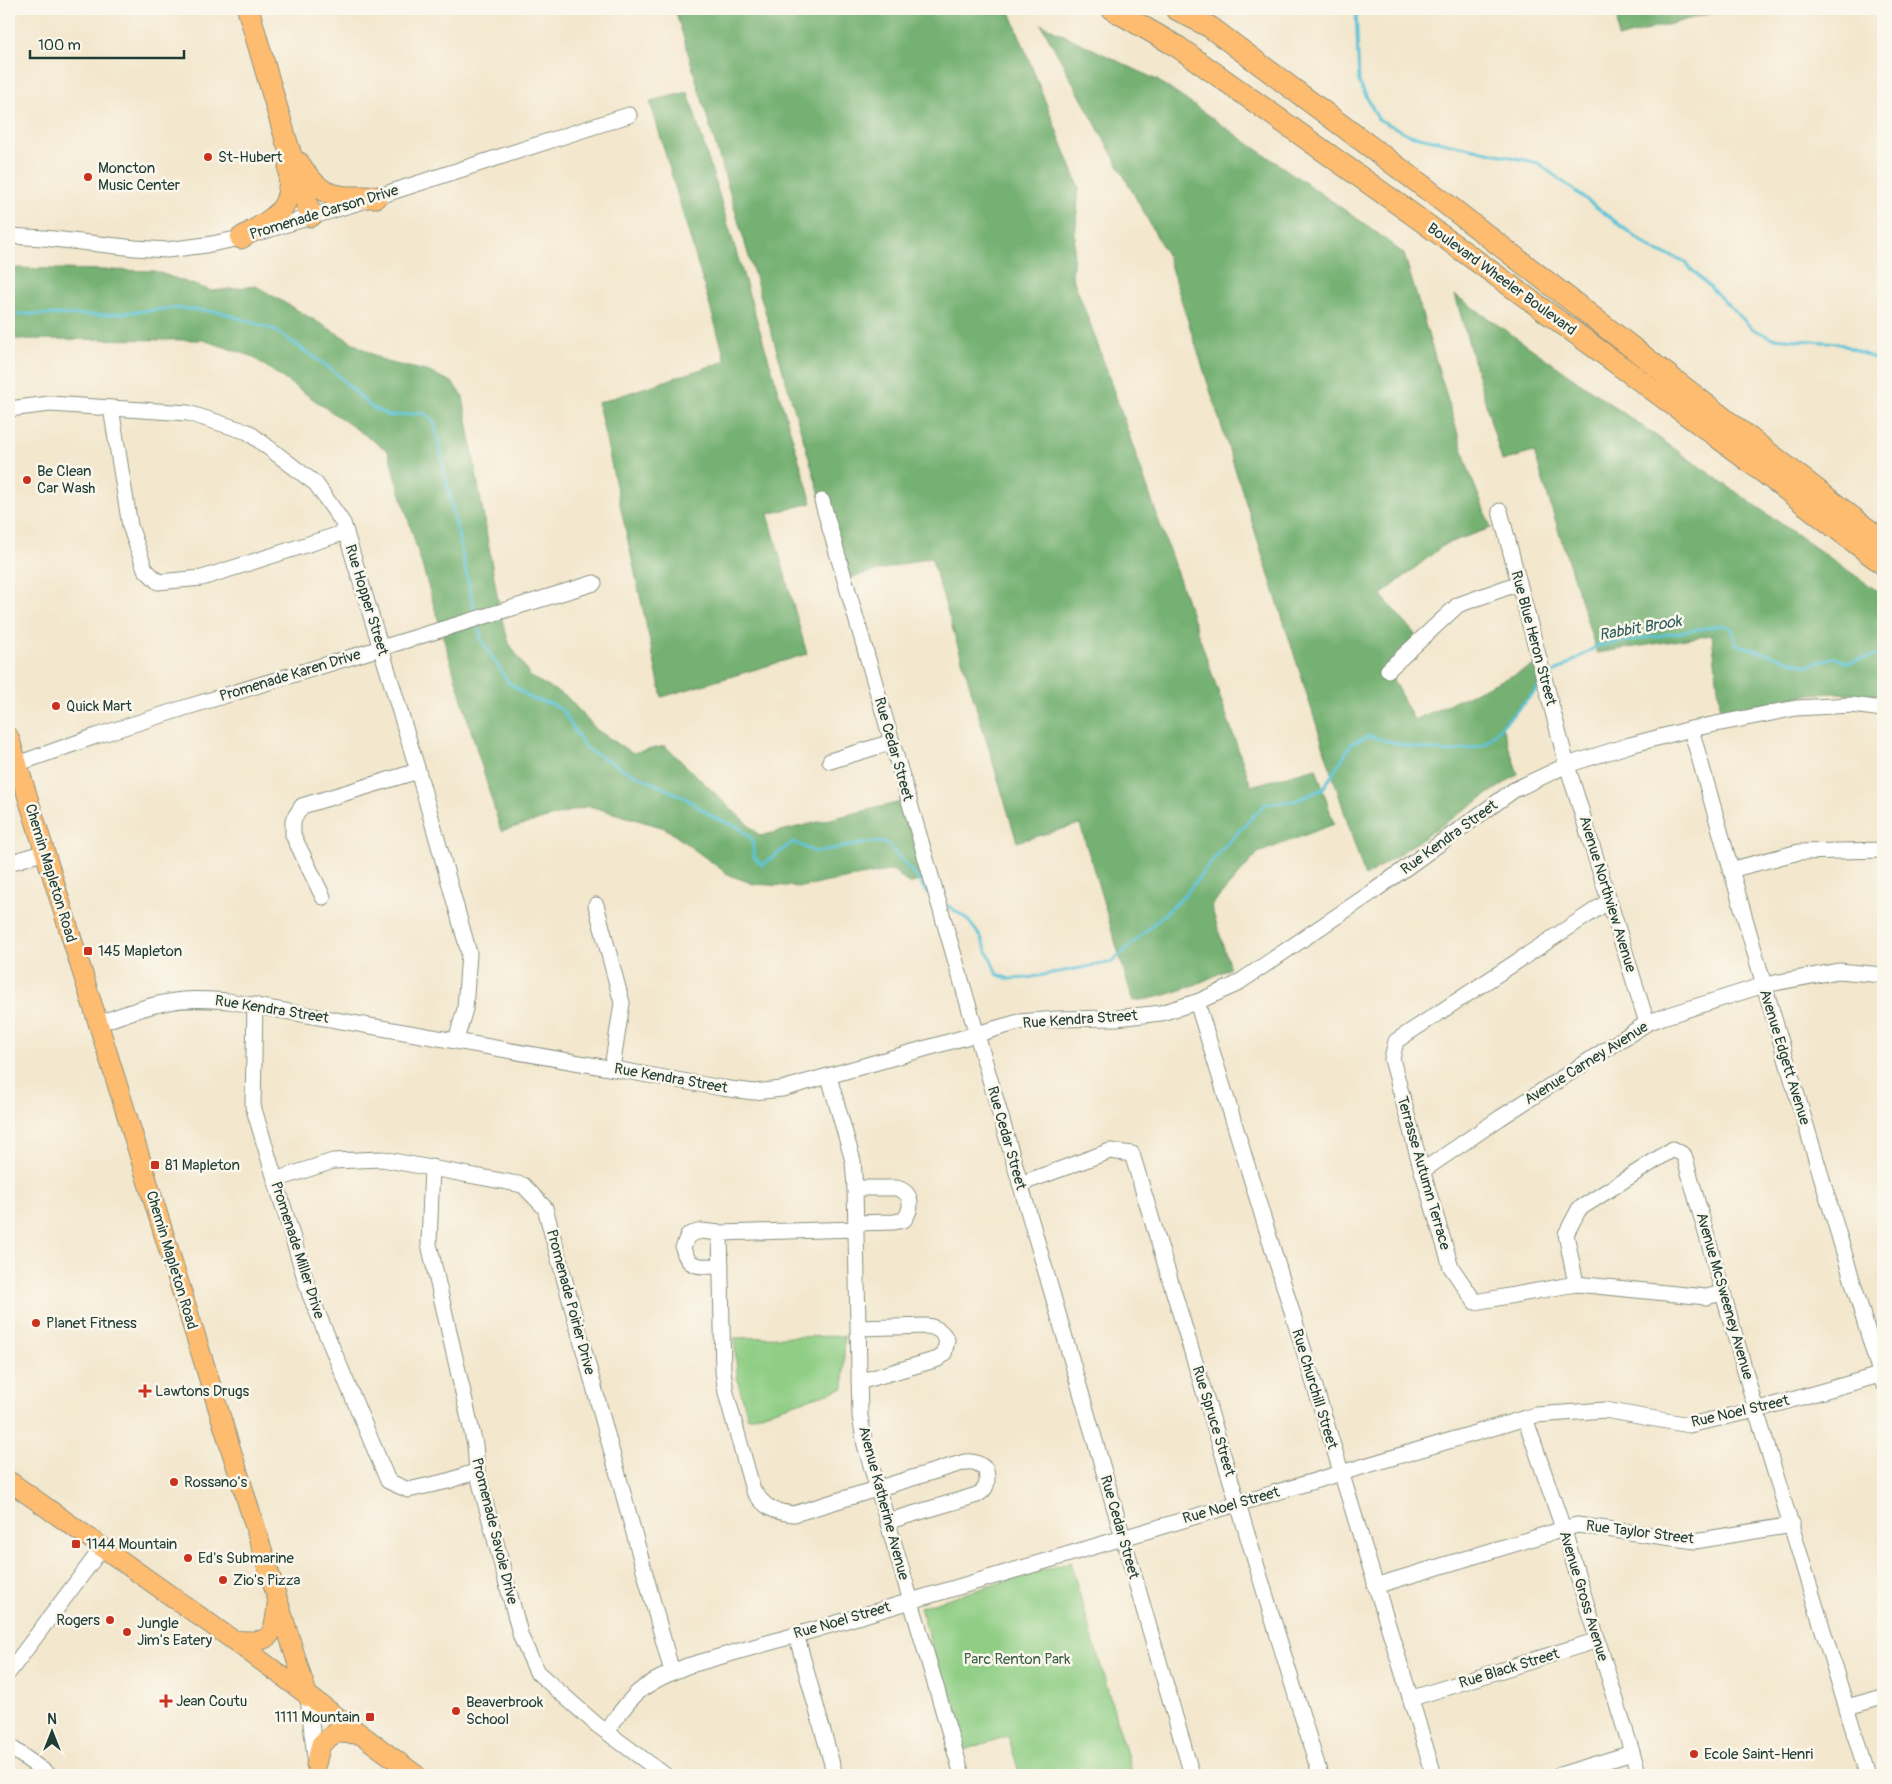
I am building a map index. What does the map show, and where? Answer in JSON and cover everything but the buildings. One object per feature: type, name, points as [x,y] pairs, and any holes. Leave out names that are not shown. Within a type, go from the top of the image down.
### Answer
[{"type":"highway","points":[[248,9],[287,143],[311,216]]},
{"type":"highway","name":"Boulevard Wheeler Boulevard","points":[[1112,9],[1178,47],[1419,219],[1720,438],[1883,564]]},
{"type":"highway","name":"Boulevard Wheeler Boulevard","points":[[1176,9],[1210,28],[1419,184],[1883,541]]},
{"type":"highway","points":[[287,143],[309,178],[328,193],[342,197],[376,197]]},
{"type":"highway","points":[[241,238],[272,220],[282,210],[289,198],[291,183],[287,143]]},
{"type":"main road","name":"Chemin Mapleton Road","points":[[9,737],[308,1697]]},
{"type":"main road","points":[[9,1481],[232,1640],[416,1775]]},
{"type":"main road","points":[[232,1640],[257,1642],[268,1636],[275,1626],[278,1598]]},
{"type":"main road","points":[[317,1770],[321,1744],[335,1733],[359,1734]]},
{"type":"street","name":"Promenade Carson Drive","points":[[9,236],[167,250],[206,245],[241,238],[376,197],[629,115]]},
{"type":"street","name":"Rue Hopper Street","points":[[9,409],[50,404],[188,413],[248,432],[316,484],[343,522],[418,771],[469,953],[465,1009],[456,1040]]},
{"type":"street","points":[[110,408],[130,526],[145,569],[158,582],[202,578],[346,532]]},
{"type":"street","name":"Rue Cedar Street","points":[[822,501],[1192,1775]]},
{"type":"street","name":"Rue Blue Heron Street","points":[[1500,511],[1568,765]]},
{"type":"street","points":[[1388,670],[1458,605],[1519,582]]},
{"type":"street","name":"Promenade Karen Drive","points":[[17,764],[184,708],[594,583]]},
{"type":"street","name":"Rue Kendra Street","points":[[98,1024],[133,1011],[170,1002],[202,999],[255,1005],[722,1088],[754,1092],[782,1089],[1019,1022],[1116,1018],[1161,1013],[1197,1002],[1235,985],[1290,949],[1514,790],[1568,765],[1630,745],[1690,730],[1796,708],[1852,705],[1883,708]]},
{"type":"street","name":"Avenue Edgett Avenue","points":[[1690,730],[1764,985],[1882,1377]]},
{"type":"street","points":[[830,761],[892,742]]},
{"type":"street","name":"Avenue Northview Avenue","points":[[1568,765],[1647,1023]]},
{"type":"street","points":[[323,897],[293,835],[293,820],[302,806],[418,771]]},
{"type":"street","points":[[1730,870],[1799,852],[1883,850]]},
{"type":"street","points":[[9,862],[45,852]]},
{"type":"street","name":"Terrasse Autumn Terrace","points":[[1609,901],[1396,1041],[1392,1059],[1422,1170],[1451,1267],[1475,1302],[1576,1284],[1706,1297],[1723,1293]]},
{"type":"street","points":[[596,905],[622,1002],[612,1068]]},
{"type":"street","name":"Avenue Carney Avenue","points":[[1422,1170],[1647,1023],[1764,985],[1838,971],[1883,976]]},
{"type":"street","name":"Rue Churchill Street","points":[[1197,1002],[1375,1586],[1415,1696],[1434,1775]]},
{"type":"street","name":"Promenade Miller Drive","points":[[255,1005],[253,1106],[310,1295],[388,1481],[408,1490],[448,1481],[477,1471]]},
{"type":"street","name":"Avenue Katherine Avenue","points":[[829,1077],[853,1161],[860,1416],[878,1488],[962,1775]]},
{"type":"street","name":"Avenue McSweeney Avenue","points":[[1576,1284],[1566,1234],[1579,1208],[1673,1149],[1684,1155],[1720,1276],[1723,1293],[1756,1410],[1867,1775]]},
{"type":"street","name":"Rue Spruce Street","points":[[1020,1184],[1110,1151],[1132,1154],[1239,1502],[1320,1775]]},
{"type":"street","name":"Promenade Poirier Drive","points":[[275,1180],[333,1161],[382,1159],[523,1185],[545,1208],[672,1672]]},
{"type":"street","name":"Promenade Savoie Drive","points":[[432,1167],[429,1244],[475,1445],[477,1471],[521,1637],[538,1672],[607,1732],[665,1775]]},
{"type":"street","points":[[721,1266],[694,1265],[689,1262],[684,1255],[683,1248],[688,1235],[694,1232],[720,1233],[856,1226],[894,1222],[904,1220],[911,1208],[911,1200],[902,1189],[855,1188]]},
{"type":"street","points":[[720,1233],[723,1371],[726,1393],[753,1490],[762,1504],[778,1512],[794,1514],[965,1462],[974,1461],[986,1470],[987,1485],[984,1491],[977,1495],[889,1521]]},
{"type":"street","points":[[859,1328],[928,1326],[936,1328],[943,1333],[947,1340],[944,1354],[938,1359],[859,1382]]},
{"type":"street","name":"Rue Noel Street","points":[[607,1732],[637,1693],[672,1672],[687,1666],[1525,1418],[1536,1415],[1605,1410],[1689,1425],[1756,1410],[1882,1377]]},
{"type":"street","name":"Avenue Gross Avenue","points":[[1525,1418],[1563,1528],[1639,1775]]},
{"type":"street","name":"Rue Taylor Street","points":[[1375,1586],[1577,1525],[1695,1541],[1792,1525]]},
{"type":"street","points":[[9,1672],[102,1548]]},
{"type":"street","points":[[796,1634],[835,1775]]},
{"type":"street","name":"Rue Black Street","points":[[1415,1696],[1598,1640]]},
{"type":"street","points":[[308,1697],[317,1770]]},
{"type":"street","points":[[1847,1707],[1883,1697]]},
{"type":"street","points":[[9,1746],[49,1775]]},
{"type":"street","points":[[1560,1775],[1632,1754]]},
{"type":"green space","points":[[675,9],[1009,9],[1079,187],[1072,276],[1094,334],[1251,786],[1316,768],[1334,824],[1258,853],[1211,906],[1230,968],[1183,989],[1158,997],[1133,1001],[1080,824],[1017,842],[931,557],[845,579]]},
{"type":"green space","points":[[1617,9],[1727,9],[1618,38]]},
{"type":"green space","points":[[1041,24],[1157,80],[1372,229],[1404,254],[1469,471],[1491,528],[1445,544],[1381,595],[1420,640],[1388,670],[1414,720],[1540,663],[1545,681],[1502,727],[1518,774],[1365,877],[1167,255]]},
{"type":"green space","points":[[688,92],[812,503],[768,514],[807,654],[662,697],[598,403],[726,361],[650,101]]},
{"type":"green space","points":[[9,268],[154,271],[212,291],[256,286],[386,362],[427,371],[452,382],[463,397],[500,612],[509,643],[531,677],[567,697],[597,730],[632,753],[665,746],[760,836],[909,800],[931,877],[909,884],[893,870],[801,887],[754,884],[729,875],[665,828],[589,806],[501,831],[388,451],[251,356],[203,340],[9,339]]},
{"type":"green space","points":[[1455,295],[1883,595],[1883,695],[1811,694],[1721,713],[1712,635],[1597,653],[1534,452],[1502,461]]},
{"type":"green space","points":[[844,1336],[844,1388],[748,1418],[738,1382],[734,1338]]},
{"type":"green space","name":"Parc Renton Park","points":[[1070,1562],[1133,1775],[1020,1775],[1008,1736],[963,1750],[920,1607]]},
{"type":"waterway","points":[[1356,9],[1359,82],[1378,119],[1410,135],[1538,163],[1653,250],[1682,260],[1753,329],[1772,338],[1838,343],[1876,359],[1883,365]]},
{"type":"waterway","points":[[9,314],[102,315],[175,308],[220,312],[275,330],[331,369],[370,406],[389,416],[424,413],[434,422],[475,614]]},
{"type":"waterway","points":[[477,623],[482,641],[508,682],[532,699],[552,704],[563,711],[585,748],[625,770],[685,798],[713,817],[738,827],[752,839],[754,857],[762,865],[793,842],[815,852],[873,842],[887,843],[925,890],[931,894]]},
{"type":"waterway","name":"Rabbit Brook","points":[[1549,676],[1597,646],[1724,625],[1732,629],[1736,644],[1807,666],[1834,657],[1848,663],[1883,653]]},
{"type":"waterway","points":[[944,903],[967,919],[981,937],[997,974],[1009,979],[1027,978],[1112,962],[1183,897],[1223,848],[1265,804],[1295,801],[1323,789],[1352,743],[1369,736],[1411,747],[1450,752],[1484,745],[1542,684]]},
{"type":"place","name":"St-Hubert","points":[[208,157]]},
{"type":"place","name":"Moncton Music Center","points":[[88,177]]},
{"type":"place","name":"Be Clean Car Wash","points":[[27,480]]},
{"type":"place","name":"Quick Mart","points":[[56,706]]},
{"type":"place","name":"145 Mapleton","points":[[88,951]]},
{"type":"place","name":"81 Mapleton","points":[[155,1165]]},
{"type":"place","name":"Planet Fitness","points":[[36,1323]]},
{"type":"place","name":"Lawtons Drugs","points":[[145,1391]]},
{"type":"place","name":"Rossano's","points":[[174,1482]]},
{"type":"place","name":"1144 Mountain","points":[[76,1544]]},
{"type":"place","name":"Ed's Submarine","points":[[188,1558]]},
{"type":"place","name":"Zio's Pizza","points":[[223,1580]]},
{"type":"place","name":"Rogers","points":[[110,1620]]},
{"type":"place","name":"Jungle Jim's Eatery","points":[[127,1632]]},
{"type":"place","name":"Jean Coutu","points":[[166,1701]]},
{"type":"place","name":"Beaverbrook School","points":[[456,1711]]},
{"type":"place","name":"1111 Mountain","points":[[370,1717]]},
{"type":"place","name":"Ecole Saint-Henri","points":[[1694,1754]]}]
